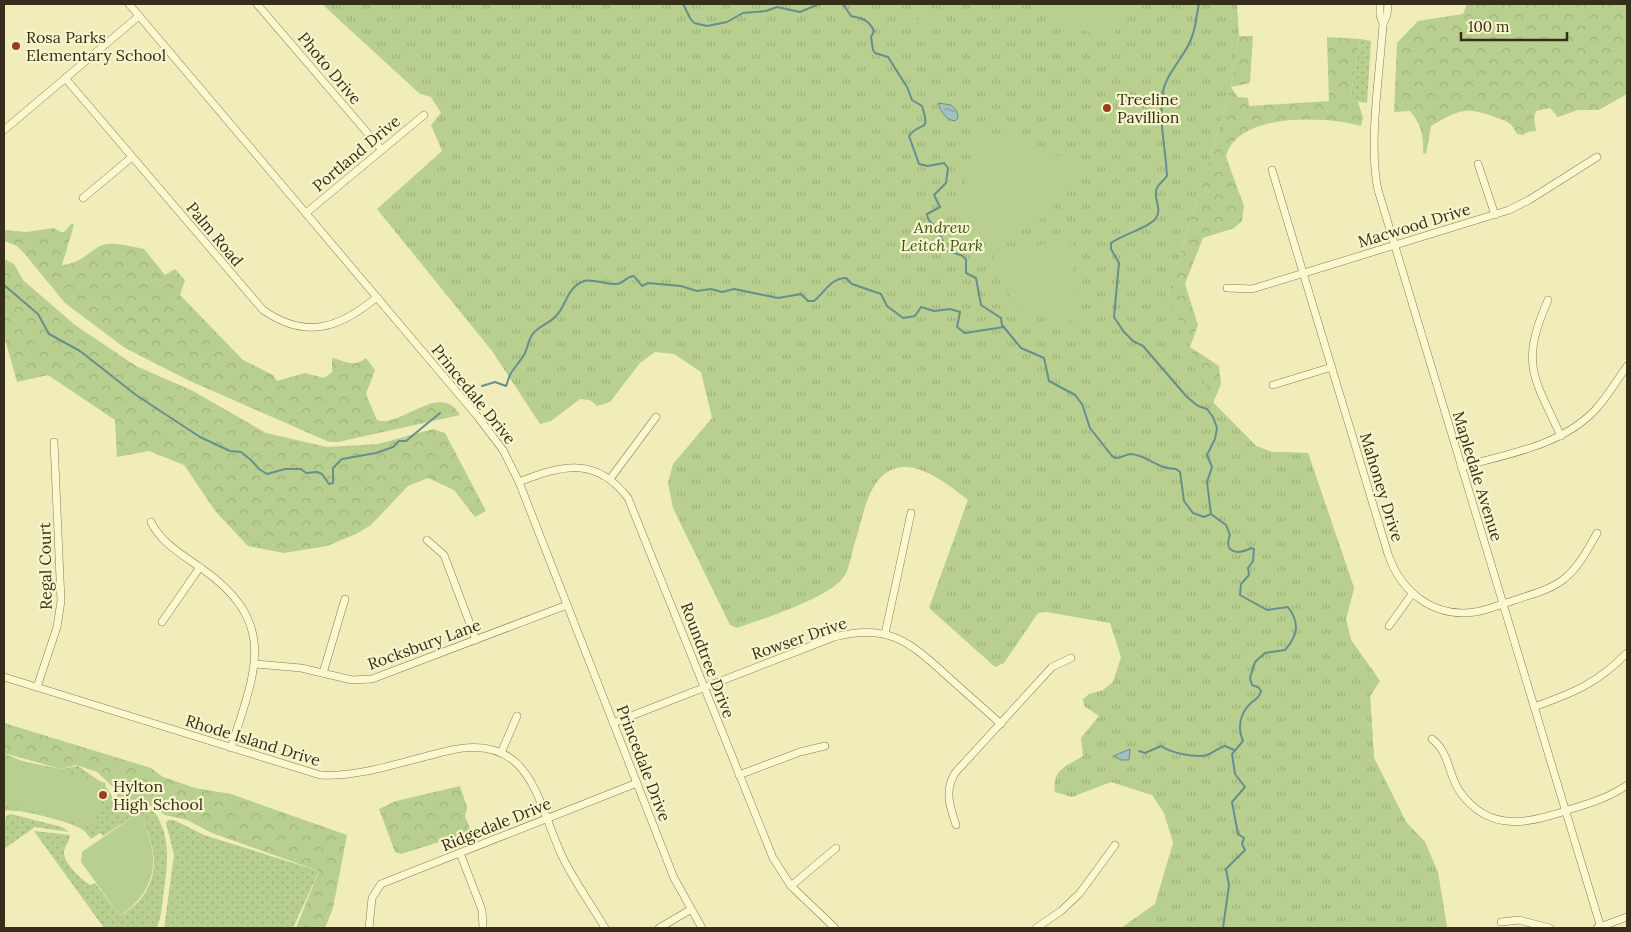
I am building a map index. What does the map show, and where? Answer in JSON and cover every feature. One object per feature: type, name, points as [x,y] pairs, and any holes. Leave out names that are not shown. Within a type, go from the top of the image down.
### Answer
[{"type":"street","name":"Princedale Drive","points":[[129,4],[495,437],[519,482],[674,878],[690,910],[702,928]]},
{"type":"street","name":"Photo Drive","points":[[257,4],[382,150]]},
{"type":"street","name":"Mapledale Avenue","points":[[1380,4],[1380,15],[1383,24]]},
{"type":"street","name":"Mapledale Avenue","points":[[1388,4],[1387,15],[1383,24],[1374,164],[1378,190],[1600,928]]},
{"type":"street","points":[[4,130],[139,16]]},
{"type":"street","name":"Palm Road","points":[[65,78],[255,303],[273,317],[300,327],[332,325],[353,317],[377,297]]},
{"type":"street","name":"Portland Drive","points":[[306,213],[424,115]]},
{"type":"street","points":[[83,198],[132,157]]},
{"type":"street","name":"Macwood Drive","points":[[1227,288],[1252,289],[1495,214],[1529,200],[1597,157]]},
{"type":"street","points":[[1478,164],[1495,214]]},
{"type":"street","name":"Mahoney Drive","points":[[1272,170],[1390,561],[1401,582],[1412,594],[1432,607],[1454,613],[1476,612],[1544,591],[1559,583],[1579,563],[1597,533]]},
{"type":"street","points":[[1548,300],[1535,331],[1532,362],[1538,386],[1561,436]]},
{"type":"street","points":[[1461,467],[1535,446],[1561,436],[1596,410],[1627,366]]},
{"type":"street","points":[[1273,385],[1332,367]]},
{"type":"street","points":[[610,479],[656,417]]},
{"type":"street","name":"Regal Court","points":[[38,687],[57,627],[61,601],[54,442]]},
{"type":"street","name":"Roundtree Drive","points":[[519,482],[548,470],[571,467],[596,471],[610,479],[622,490],[634,508],[738,775],[773,858],[791,886],[834,928]]},
{"type":"street","points":[[885,634],[910,513]]},
{"type":"street","points":[[151,522],[165,542],[222,584],[242,607],[253,634],[256,664],[231,748]]},
{"type":"street","points":[[427,540],[444,555],[476,640]]},
{"type":"street","points":[[162,622],[200,567]]},
{"type":"street","points":[[1389,626],[1412,594]]},
{"type":"street","points":[[323,673],[346,599]]},
{"type":"street","name":"Rocksbury Lane","points":[[256,664],[323,673],[352,680],[372,679],[567,605]]},
{"type":"street","name":"Rowser Drive","points":[[613,723],[834,637],[858,632],[885,634],[905,642],[918,650],[1000,724]]},
{"type":"street","points":[[1534,707],[1572,694],[1593,683],[1627,653]]},
{"type":"street","points":[[956,825],[948,800],[952,778],[1052,667],[1071,658]]},
{"type":"street","name":"Rhode Island Drive","points":[[4,677],[320,775],[333,776],[357,773],[464,747],[483,747],[501,753],[527,775],[536,789],[568,867],[605,928]]},
{"type":"street","points":[[501,753],[517,716]]},
{"type":"street","points":[[1432,739],[1444,752],[1461,793],[1474,806],[1488,815],[1509,822],[1523,822],[1566,811],[1598,800],[1627,785]]},
{"type":"street","points":[[738,775],[794,754],[825,746]]},
{"type":"street","name":"Ridgedale Drive","points":[[369,928],[372,898],[376,889],[384,883],[637,783]]},
{"type":"street","points":[[1036,928],[1061,911],[1080,893],[1115,845]]},
{"type":"street","points":[[791,886],[836,848]]},
{"type":"street","points":[[460,853],[482,910],[483,928]]},
{"type":"street","points":[[659,928],[690,910]]},
{"type":"street","points":[[1600,928],[1627,918]]},
{"type":"street","points":[[1501,922],[1519,920],[1550,928]]},
{"type":"green space","name":"Andrew Leitch Park","points":[[322,4],[1237,4],[1239,36],[1231,87],[1168,295],[1213,402],[1256,446],[1272,452],[1308,453],[1354,588],[1346,619],[1351,640],[1380,681],[1370,696],[1374,758],[1406,822],[1425,842],[1438,873],[1447,928],[1121,928],[1155,904],[1173,843],[1164,813],[1152,795],[1111,782],[1072,797],[1055,792],[1058,773],[1065,766],[1083,756],[1081,738],[1099,716],[1084,706],[1083,699],[1089,694],[1103,690],[1113,682],[1121,657],[1110,623],[1046,612],[1038,613],[1004,663],[995,667],[929,608],[968,500],[932,475],[907,467],[894,469],[883,475],[870,494],[848,567],[845,575],[838,583],[812,599],[779,613],[737,628],[730,625],[673,508],[668,483],[673,464],[712,418],[701,372],[674,354],[655,352],[640,363],[610,402],[597,406],[590,400],[580,399],[551,421],[540,424],[492,351],[377,209],[442,151],[431,125],[441,113],[431,97],[420,94]]},
{"type":"green space","points":[[1052,4],[1125,4],[1113,40],[1047,19]]},
{"type":"green space","points":[[1467,4],[1627,4],[1627,94],[1599,110],[1578,110],[1558,117],[1550,108],[1536,111],[1534,118],[1536,131],[1523,135],[1517,134],[1511,125],[1501,119],[1477,112],[1463,111],[1431,126],[1426,154],[1423,153],[1421,130],[1414,116],[1410,111],[1394,112],[1397,43],[1418,21],[1463,14]]},
{"type":"green space","points":[[921,11],[937,16],[928,44],[912,39]]},
{"type":"green space","points":[[1239,36],[1253,36],[1250,83],[1231,87]]},
{"type":"green space","points":[[1327,37],[1360,39],[1350,99],[1358,102],[1363,117],[1361,126],[1327,120],[1284,121],[1264,125],[1246,132],[1233,142],[1226,157],[1244,206],[1242,221],[1234,228],[1203,238],[1185,284],[1198,325],[1190,347],[1219,366],[1221,384],[1213,403],[1256,446],[1272,452],[1308,453],[1354,588],[1346,619],[1351,640],[1380,681],[1370,696],[1374,758],[1406,822],[1425,842],[1438,873],[1447,928],[1400,928],[1168,295],[1231,87],[1238,97],[1248,98],[1249,106],[1329,101]]},
{"type":"green space","points":[[1360,39],[1371,41],[1367,103],[1350,100]]},
{"type":"green space","points":[[982,132],[1078,162],[1071,182],[1047,214],[1031,225],[1014,233],[995,237],[975,237],[954,233],[976,136]]},
{"type":"green space","points":[[72,223],[74,225],[62,265],[70,264],[83,258],[102,245],[121,245],[144,249],[165,275],[175,269],[185,280],[180,295],[243,360],[273,375],[277,381],[305,373],[324,378],[332,372],[332,358],[357,363],[366,358],[375,370],[366,394],[377,420],[386,421],[397,418],[431,404],[442,402],[452,406],[460,415],[338,442],[329,442],[190,381],[125,348],[65,303],[24,253],[17,246],[4,241],[4,230],[27,232],[53,228],[64,232]]},
{"type":"green space","points":[[1068,240],[1072,243],[1076,320],[1045,318],[1019,306],[1002,284],[996,269],[993,253]]},
{"type":"green space","points":[[4,259],[14,264],[23,280],[75,325],[136,366],[193,391],[266,433],[327,447],[378,444],[433,429],[445,433],[486,511],[475,517],[454,490],[428,478],[408,486],[371,525],[356,534],[327,546],[284,553],[248,546],[216,512],[184,465],[149,451],[117,457],[115,420],[48,375],[17,382],[4,336]]},
{"type":"green space","points":[[4,723],[151,768],[163,777],[195,788],[231,794],[347,835],[333,908],[325,928],[296,928],[319,871],[212,833],[187,820],[165,815],[156,808],[138,801],[131,805],[118,799],[115,789],[97,772],[76,765],[61,769],[4,753]]},
{"type":"green space","points":[[4,753],[22,761],[61,769],[78,766],[104,784],[120,808],[134,812],[153,810],[163,829],[167,848],[161,914],[157,928],[104,928],[34,831],[70,835],[64,852],[67,861],[74,871],[87,883],[90,885],[95,883],[120,916],[134,906],[144,895],[153,869],[151,842],[146,827],[138,813],[103,836],[100,833],[91,839],[81,829],[64,822],[30,813],[4,811]]},
{"type":"green space","points":[[4,757],[106,783],[94,828],[4,804]]},
{"type":"green space","points":[[460,786],[467,807],[465,817],[470,828],[468,833],[401,854],[395,852],[379,809],[396,801]]},
{"type":"green space","points":[[138,813],[151,842],[153,869],[143,894],[120,916],[81,862],[82,852]]},
{"type":"green space","points":[[11,814],[62,827],[69,832],[35,827],[4,849],[4,822],[7,815]]},
{"type":"green space","points":[[168,820],[174,820],[204,835],[319,871],[293,928],[164,928],[174,855],[166,823]]},
{"type":"water","points":[[938,103],[951,105],[957,111],[958,118],[955,121],[946,117]]},
{"type":"water","points":[[1130,749],[1129,760],[1121,760],[1114,756]]},
{"type":"waterway","points":[[683,4],[694,23],[707,26],[727,22],[743,13],[766,11],[777,7],[800,12],[819,4]]},
{"type":"waterway","points":[[843,4],[851,16],[862,19],[870,24],[874,31],[871,37],[873,50],[875,53],[888,57],[907,87],[912,100],[922,106],[925,124],[913,131],[909,136],[919,164],[928,166],[944,163],[948,168],[946,183],[934,195],[940,207],[927,214],[927,217],[938,229],[946,250],[963,256],[966,260],[966,273],[976,278],[981,305],[1001,318],[1002,325],[1021,348],[1044,358],[1049,381],[1075,395],[1082,404],[1090,428],[1112,456],[1116,458],[1129,454],[1137,455],[1163,467],[1176,469],[1180,472],[1184,501],[1193,513],[1204,517],[1211,514],[1226,525],[1230,535],[1228,546],[1233,551],[1254,549],[1253,561],[1248,568],[1249,575],[1241,584],[1240,595],[1267,610],[1288,607],[1292,613],[1296,629],[1289,645],[1285,650],[1265,653],[1255,662],[1250,678],[1252,685],[1258,687],[1261,691],[1258,697],[1244,711],[1240,726],[1243,741],[1232,754],[1235,774],[1245,787],[1232,802],[1238,834],[1244,838],[1242,844],[1245,850],[1226,869],[1229,885],[1223,928]]},
{"type":"waterway","points":[[1199,4],[1192,38],[1167,80],[1163,92],[1162,124],[1167,176],[1158,186],[1156,192],[1158,214],[1153,222],[1111,243],[1111,249],[1119,263],[1114,317],[1124,332],[1133,341],[1143,346],[1187,397],[1198,406],[1207,409],[1213,417],[1217,428],[1215,439],[1207,455],[1212,467],[1207,482],[1211,514]]},
{"type":"waterway","points":[[482,386],[495,382],[506,386],[509,376],[522,359],[532,335],[537,329],[556,316],[570,292],[578,284],[587,280],[617,284],[634,276],[642,286],[648,283],[681,286],[697,291],[711,289],[722,292],[734,289],[778,298],[801,294],[808,301],[814,301],[836,280],[846,278],[852,284],[881,294],[887,306],[903,318],[915,316],[921,307],[934,311],[950,309],[960,312],[957,327],[965,333],[1004,327]]},
{"type":"waterway","points":[[4,285],[38,314],[49,334],[80,351],[136,395],[200,437],[230,451],[241,452],[267,474],[285,469],[301,469],[306,473],[317,472],[322,474],[329,484],[333,483],[333,468],[342,459],[376,453],[393,447],[399,441],[406,441],[440,413]]},
{"type":"waterway","points":[[1139,751],[1145,753],[1161,746],[1177,753],[1196,756],[1207,755],[1225,746],[1234,750]]},
{"type":"place","name":"Rosa Parks Elementary School","points":[[16,46]]},
{"type":"place","name":"Treeline Pavillion","points":[[1107,108]]},
{"type":"place","name":"Hylton High School","points":[[103,795]]}]
